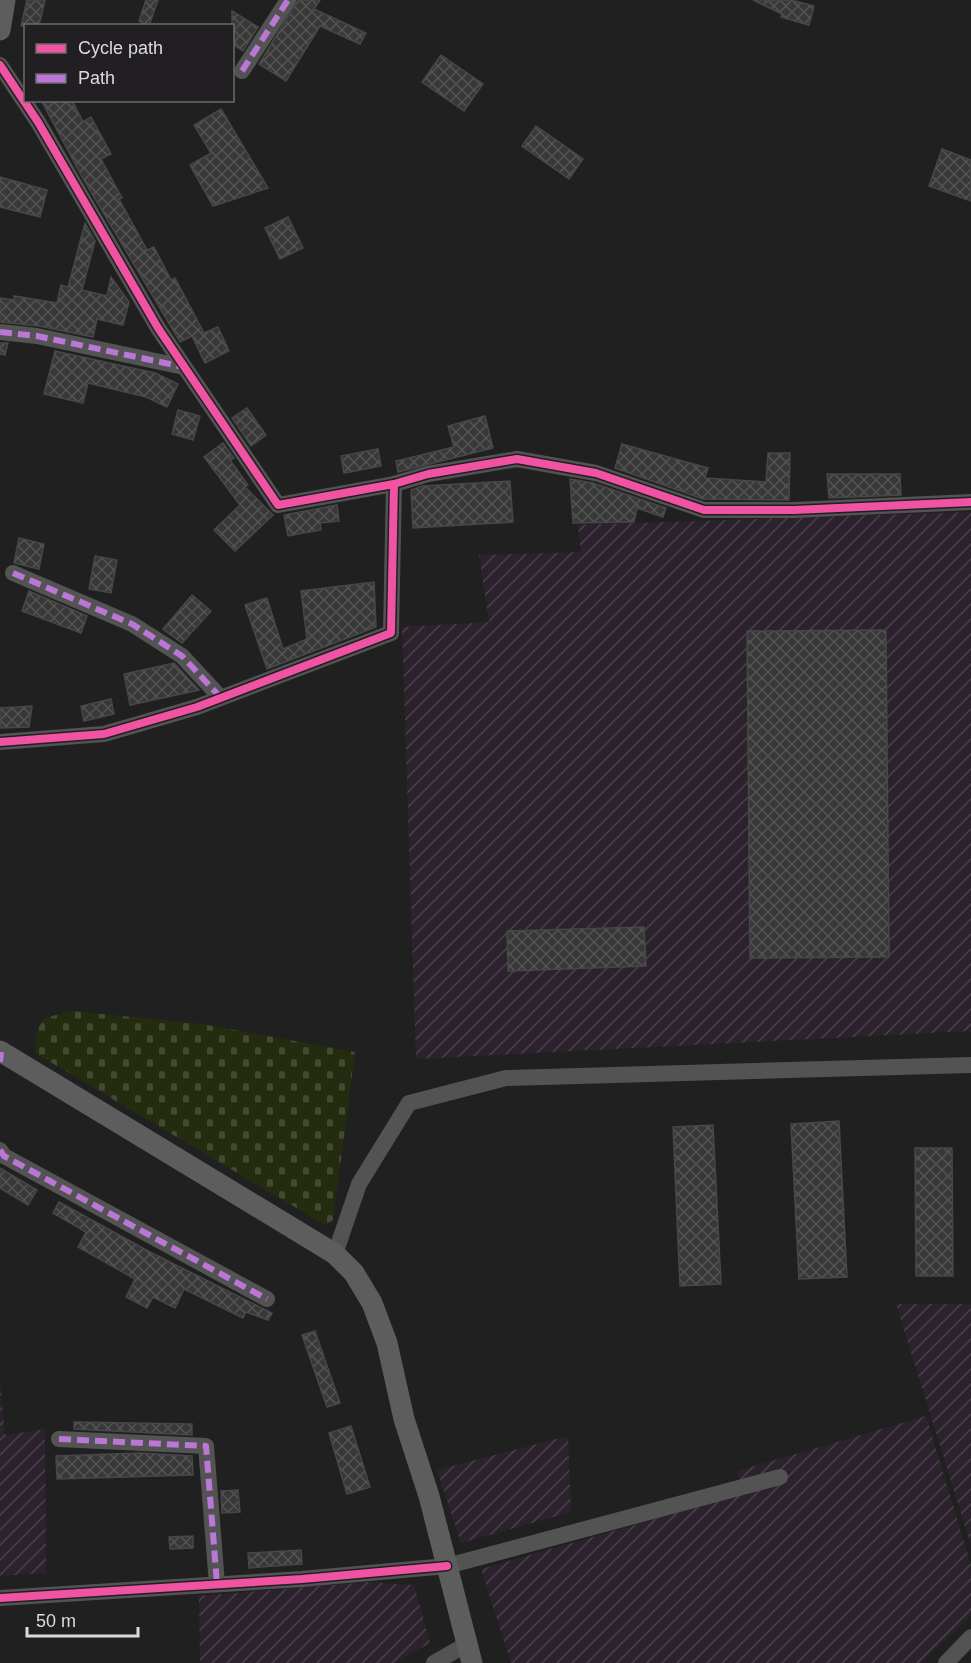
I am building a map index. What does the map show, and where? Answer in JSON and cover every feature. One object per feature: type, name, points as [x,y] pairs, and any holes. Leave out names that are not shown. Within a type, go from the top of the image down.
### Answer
[{"type":"main road","points":[[0,30],[5,0]]},
{"type":"main road","points":[[0,1055],[335,1254],[354,1273],[372,1303],[387,1343],[404,1419],[429,1496],[470,1654]]},
{"type":"street","points":[[242,71],[288,0]]},
{"type":"street","points":[[0,65],[24,101]]},
{"type":"street","points":[[25,102],[183,367],[278,505],[394,484],[428,474],[517,459],[596,473],[704,510],[794,510],[971,502]]},
{"type":"street","points":[[0,332],[37,336],[183,367]]},
{"type":"street","points":[[0,742],[104,734],[221,698],[391,633],[394,484]]},
{"type":"street","points":[[14,573],[132,624],[182,656],[221,698]]},
{"type":"street","points":[[335,1254],[359,1184],[409,1103],[506,1078],[971,1065]]},
{"type":"street","points":[[0,1150],[4,1156],[267,1299]]},
{"type":"street","points":[[59,1439],[206,1446],[217,1584]]},
{"type":"street","points":[[0,1598],[447,1566],[780,1477]]},
{"type":"street","points":[[946,1663],[971,1637]]},
{"type":"street","points":[[434,1663],[470,1654]]},
{"type":"shaded area","points":[[971,512],[971,1031],[416,1059],[402,627],[489,622],[479,555],[581,552],[578,525]]},
{"type":"shaded area","points":[[896,1304],[971,1304],[971,1545]]},
{"type":"shaded area","points":[[0,1380],[5,1435],[45,1429],[46,1573],[0,1576]]},
{"type":"shaded area","points":[[926,1416],[971,1565],[971,1615],[921,1663],[511,1663],[481,1569],[743,1494],[737,1471]]},
{"type":"shaded area","points":[[568,1436],[571,1512],[461,1543],[437,1470]]},
{"type":"shaded area","points":[[368,1582],[414,1585],[430,1643],[394,1663],[200,1663],[199,1596]]},
{"type":"green space","points":[[72,1011],[202,1024],[355,1052],[333,1220],[325,1225],[35,1053],[37,1031],[44,1018]]},
{"type":"building","points":[[27,0],[45,0],[39,24],[21,26]]},
{"type":"building","points":[[146,0],[158,0],[150,24],[139,21]]},
{"type":"building","points":[[298,0],[320,0],[314,9],[366,33],[360,44],[320,26],[286,81],[259,64]]},
{"type":"building","points":[[753,0],[791,0],[814,6],[809,25],[781,17],[782,14]]},
{"type":"building","points":[[232,11],[258,27],[243,51],[234,45],[234,24],[232,24]]},
{"type":"building","points":[[441,55],[483,84],[464,111],[422,82]]},
{"type":"building","points":[[42,102],[73,102],[83,122],[91,117],[111,154],[101,159],[122,198],[119,199],[147,250],[154,247],[171,280],[175,278],[204,333],[218,327],[229,351],[205,363],[192,336],[180,342],[82,177]]},
{"type":"building","points":[[221,109],[268,188],[213,206],[190,165],[211,153],[194,125]]},
{"type":"building","points":[[536,126],[583,159],[569,179],[522,146]]},
{"type":"building","points":[[942,149],[971,160],[971,201],[929,186]]},
{"type":"building","points":[[0,177],[47,190],[40,217],[0,207]]},
{"type":"building","points":[[288,217],[303,248],[280,259],[265,228]]},
{"type":"building","points":[[85,223],[95,241],[82,290],[107,296],[111,277],[129,302],[123,325],[97,319],[93,337],[39,326],[0,322],[0,298],[14,300],[14,296],[57,303],[61,285],[68,287]]},
{"type":"building","points":[[0,343],[8,343],[5,355],[0,354]]},
{"type":"building","points":[[55,351],[155,373],[178,384],[167,407],[146,397],[88,383],[83,403],[44,394]]},
{"type":"building","points":[[247,408],[266,435],[251,446],[232,418]]},
{"type":"building","points":[[178,410],[200,416],[193,440],[172,434]]},
{"type":"building","points":[[485,416],[493,448],[398,472],[396,461],[454,447],[448,426]]},
{"type":"building","points":[[223,443],[234,458],[230,460],[248,485],[245,487],[273,515],[235,551],[214,530],[240,505],[204,457]]},
{"type":"building","points":[[622,444],[708,468],[705,478],[766,482],[768,453],[790,453],[789,500],[703,499],[615,468]]},
{"type":"building","points":[[378,449],[381,466],[344,473],[341,456]]},
{"type":"building","points":[[827,474],[900,474],[901,495],[829,498]]},
{"type":"building","points":[[570,479],[593,483],[666,508],[663,517],[637,508],[634,522],[573,523]]},
{"type":"building","points":[[510,481],[513,522],[413,528],[411,490],[423,486]]},
{"type":"building","points":[[337,505],[339,521],[320,523],[321,530],[288,536],[284,515]]},
{"type":"building","points":[[19,538],[44,544],[39,569],[14,563]]},
{"type":"building","points":[[95,556],[117,560],[111,593],[89,589]]},
{"type":"building","points":[[374,582],[376,627],[267,669],[245,605],[267,598],[283,649],[307,639],[301,591]]},
{"type":"building","points":[[29,591],[87,616],[81,633],[22,611]]},
{"type":"building","points":[[192,595],[211,611],[182,643],[163,629]]},
{"type":"building","points":[[886,630],[889,957],[750,958],[747,631]]},
{"type":"building","points":[[174,663],[199,690],[130,705],[124,674]]},
{"type":"building","points":[[111,699],[114,714],[84,721],[81,706]]},
{"type":"building","points":[[32,706],[29,727],[0,728],[0,708]]},
{"type":"building","points":[[644,927],[646,966],[508,971],[507,931]]},
{"type":"building","points":[[839,1121],[847,1277],[799,1279],[791,1124]]},
{"type":"building","points":[[713,1125],[721,1284],[680,1286],[673,1127]]},
{"type":"building","points":[[915,1148],[952,1148],[953,1276],[916,1276]]},
{"type":"building","points":[[0,1168],[37,1190],[28,1205],[0,1188]]},
{"type":"building","points":[[59,1202],[150,1252],[272,1313],[268,1320],[246,1312],[243,1318],[184,1289],[175,1308],[153,1297],[147,1308],[126,1297],[135,1279],[78,1247],[86,1232],[53,1213]]},
{"type":"building","points":[[315,1331],[340,1403],[327,1407],[302,1335]]},
{"type":"building","points":[[74,1422],[192,1424],[192,1435],[74,1429]]},
{"type":"building","points":[[351,1426],[370,1487],[347,1494],[329,1433]]},
{"type":"building","points":[[140,1453],[192,1456],[193,1475],[57,1479],[56,1456]]},
{"type":"building","points":[[238,1490],[240,1512],[222,1513],[221,1491]]},
{"type":"building","points":[[193,1536],[193,1548],[170,1549],[169,1537]]},
{"type":"building","points":[[301,1550],[302,1564],[249,1568],[248,1553]]},
{"type":"marked path","points":[[242,71],[288,0]]},
{"type":"marked path","points":[[0,332],[37,336],[184,367]]},
{"type":"marked path","points":[[13,573],[132,624],[182,656],[221,698]]},
{"type":"marked path","points":[[0,1062],[1,1052]]},
{"type":"marked path","points":[[0,1150],[4,1156],[267,1299]]},
{"type":"marked path","points":[[59,1439],[206,1446],[217,1584]]},
{"type":"cycle path","points":[[0,65],[24,101]]},
{"type":"cycle path","points":[[25,102],[158,328],[278,505],[394,484],[428,474],[517,459],[596,473],[704,510],[794,510],[971,502]]},
{"type":"cycle path","points":[[0,742],[104,734],[197,707],[391,633],[394,484]]},
{"type":"cycle path","points":[[0,1598],[302,1579],[447,1566]]}]
